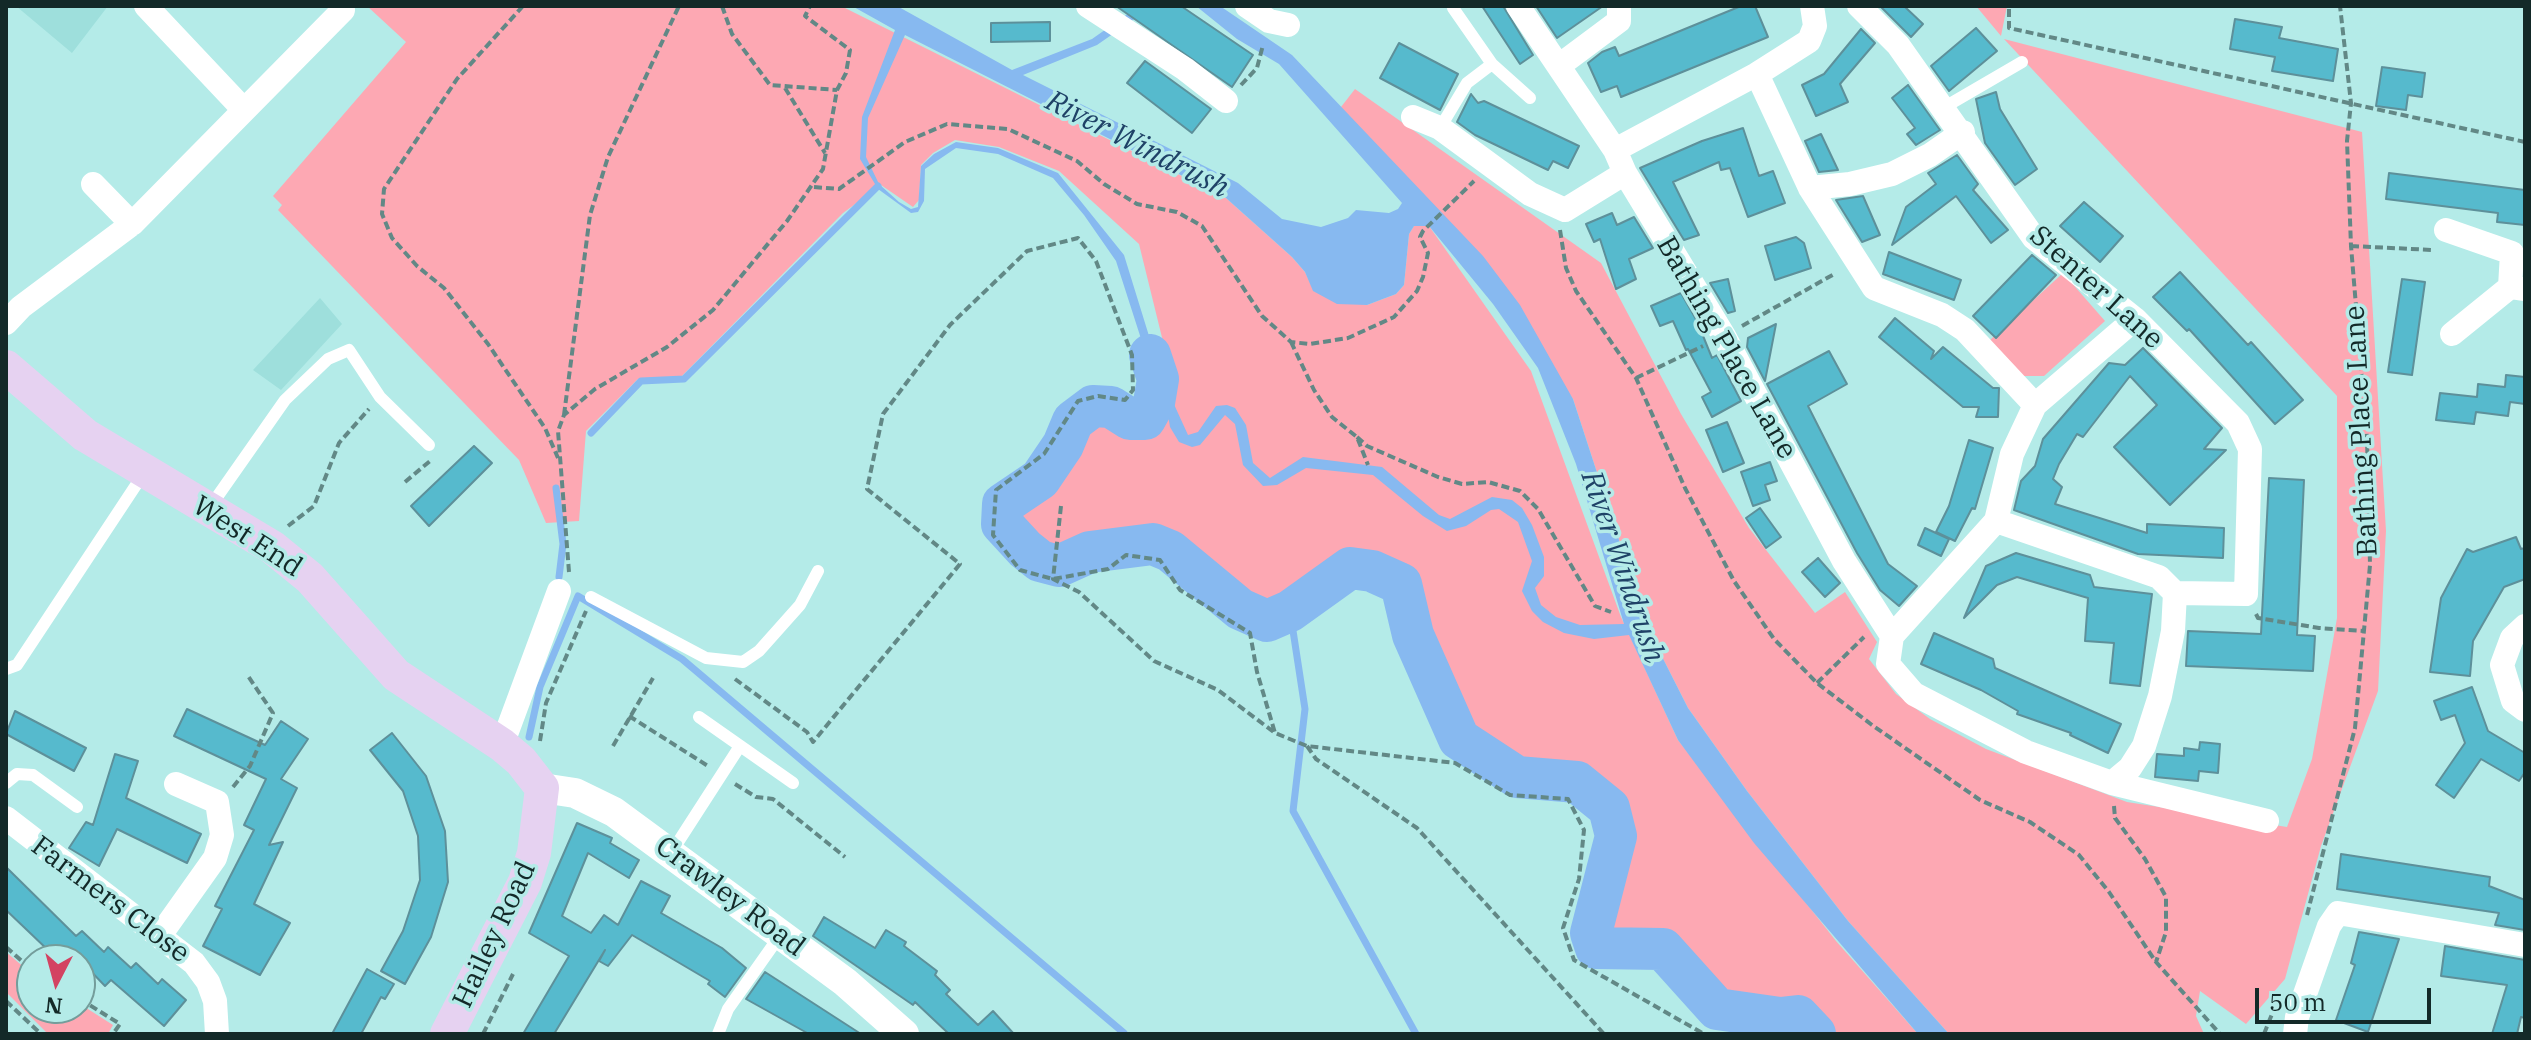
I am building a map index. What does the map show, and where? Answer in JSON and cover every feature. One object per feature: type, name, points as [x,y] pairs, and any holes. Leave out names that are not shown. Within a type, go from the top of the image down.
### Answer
[{"type":"main road","name":"West End","points":[[6,367],[85,435],[272,547],[310,578],[396,675],[502,745],[521,761],[542,788]]},
{"type":"main road","name":"Hailey Road","points":[[447,1034],[525,882],[534,853],[542,788]]},
{"type":"street","points":[[146,6],[244,110]]},
{"type":"street","points":[[1088,6],[1185,69],[1226,101]]},
{"type":"street","points":[[1247,6],[1269,21],[1288,25]]},
{"type":"street","name":"Bathing Place Lane","points":[[1518,6],[1615,150],[1625,173],[1724,336],[1844,561],[1887,628],[1888,664],[1914,694],[2026,752],[2112,783],[2267,821]]},
{"type":"street","points":[[1560,65],[1619,21],[1619,6]]},
{"type":"street","points":[[1615,150],[1757,74],[1809,41],[1815,26],[1812,6]]},
{"type":"street","name":"Stenter Lane","points":[[1859,6],[1898,45],[1963,132],[2034,238],[2135,319],[2238,423],[2250,449],[2246,594]]},
{"type":"street","points":[[6,323],[21,307],[132,224],[343,10]]},
{"type":"street","points":[[1757,74],[1810,188],[1874,288],[1942,315],[1965,330],[2035,405]]},
{"type":"street","points":[[1413,117],[1440,128],[1530,194],[1565,210],[1625,173]]},
{"type":"street","points":[[1810,188],[1850,184],[1892,174],[1963,132]]},
{"type":"street","points":[[93,184],[132,224]]},
{"type":"street","points":[[2442,241],[2512,253],[2517,288],[2452,334]]},
{"type":"street","points":[[1887,628],[1996,521],[2012,454],[2035,405],[2135,319]]},
{"type":"street","points":[[1996,521],[2159,577],[2175,593],[2246,594]]},
{"type":"street","points":[[502,745],[566,586]]},
{"type":"street","points":[[2112,783],[2130,768],[2144,746],[2168,657],[2175,593]]},
{"type":"street","points":[[2525,626],[2512,638],[2502,665],[2513,701],[2525,710]]},
{"type":"street","points":[[161,934],[215,858],[222,835],[217,802],[176,784]]},
{"type":"street","name":"Crawley Road","points":[[542,788],[575,793],[614,812],[781,934],[904,1034]]},
{"type":"street","name":"Farmers Close","points":[[6,818],[161,934],[194,963],[208,982],[215,1001],[217,1034]]},
{"type":"street","points":[[2295,1034],[2297,1017],[2329,926],[2338,913],[2525,945]]},
{"type":"lane","points":[[1453,8],[1492,64],[1530,98]]},
{"type":"lane","points":[[1943,108],[2022,62]]},
{"type":"lane","points":[[1440,128],[1467,83],[1492,64]]},
{"type":"lane","points":[[208,509],[285,400],[328,359],[349,350],[380,397],[429,445]]},
{"type":"lane","points":[[6,669],[17,665],[144,473]]},
{"type":"lane","points":[[591,597],[706,658],[743,662],[759,651],[800,605],[818,571]]},
{"type":"lane","points":[[699,717],[793,783]]},
{"type":"lane","points":[[671,853],[740,746]]},
{"type":"lane","name":"Farmers Close","points":[[6,783],[17,774],[33,775],[77,807]]},
{"type":"lane","points":[[718,1034],[728,1009],[781,934]]},
{"type":"path","points":[[523,6],[457,79],[384,189],[382,214],[392,238],[417,266],[444,288],[488,344],[545,428],[559,460]]},
{"type":"path","points":[[566,586],[558,431],[564,415],[590,215],[613,144],[679,6]]},
{"type":"path","points":[[722,6],[732,34],[770,85],[837,90]]},
{"type":"path","points":[[564,415],[595,389],[667,347],[713,310],[814,187],[823,169],[837,90],[847,68],[850,50],[805,16],[810,6]]},
{"type":"path","name":"Bathing Place Lane","points":[[2304,924],[2355,728],[2370,565],[2369,503],[2351,246],[2347,141],[2351,103],[2340,6]]},
{"type":"path","points":[[2009,9],[2009,28],[2525,142]]},
{"type":"path","points":[[1257,68],[1264,41]]},
{"type":"path","points":[[785,88],[825,153]]},
{"type":"path","points":[[814,187],[839,189],[887,153],[947,124],[1008,129],[1077,161],[1104,184],[1137,204],[1177,212],[1202,226],[1262,316],[1291,342],[1332,417],[1367,446],[1438,477],[1462,484],[1488,482],[1520,491],[1538,509],[1595,606],[1611,612]]},
{"type":"path","points":[[1291,342],[1310,344],[1348,338],[1394,317],[1417,291],[1423,277],[1428,253],[1420,237],[1423,231],[1467,190]]},
{"type":"path","points":[[1565,210],[1559,223],[1566,268],[1576,291],[1636,378],[1685,488],[1734,581],[1774,639],[1817,683],[1980,800],[2030,822],[2079,855],[2109,892],[2156,962],[2220,1034]]},
{"type":"path","points":[[706,658],[807,732],[813,742],[960,564],[867,489],[883,414],[950,325],[1027,251],[1078,238],[1096,261],[1132,355],[1133,390],[1125,400],[1098,396],[1078,401],[1044,454],[996,490],[993,535],[1020,570],[1053,579],[1079,592],[1154,661],[1218,690],[1275,733],[1307,746],[1455,763],[1510,795],[1568,799],[1584,830],[1579,879],[1563,928],[1574,960],[1704,1034]]},
{"type":"path","points":[[2351,246],[2426,247],[2442,241]]},
{"type":"path","points":[[1636,378],[1724,336],[1856,262]]},
{"type":"path","points":[[272,547],[296,517],[314,506],[323,475],[339,443],[380,397]]},
{"type":"path","points":[[1357,437],[1368,465]]},
{"type":"path","points":[[405,482],[437,455],[429,445]]},
{"type":"path","points":[[1053,579],[1061,506]]},
{"type":"path","points":[[1053,579],[1108,569],[1126,555],[1160,560],[1180,590],[1250,633],[1257,672],[1275,733]]},
{"type":"path","points":[[2246,594],[2258,618],[2363,631]]},
{"type":"path","points":[[542,788],[539,750],[546,703],[585,613]]},
{"type":"path","points":[[1817,683],[1887,628]]},
{"type":"path","points":[[217,802],[250,766],[273,713],[248,676]]},
{"type":"path","points":[[613,746],[653,678]]},
{"type":"path","points":[[1307,746],[1316,759],[1417,828],[1604,1034]]},
{"type":"path","points":[[2112,783],[2115,818],[2145,859],[2166,897],[2166,932],[2156,962]]},
{"type":"path","points":[[6,1001],[41,1034]]},
{"type":"path","points":[[2264,1034],[2275,1006]]},
{"type":"path","points":[[96,1009],[120,1024],[113,1034]]},
{"type":"shaded area","points":[[16,6],[108,6],[72,53]]},
{"type":"shaded area","points":[[367,6],[841,6],[1226,198],[1292,257],[1305,272],[1314,291],[1367,305],[1396,294],[1404,285],[1409,234],[1414,226],[1429,226],[1531,371],[1621,617],[1678,740],[1836,941],[1918,1034],[1831,1034],[1803,1006],[1720,997],[1670,940],[1603,937],[1626,834],[1619,803],[1584,772],[1522,764],[1467,733],[1411,577],[1344,554],[1266,608],[1244,598],[1181,544],[1160,531],[1082,537],[1046,552],[1015,520],[1016,510],[1052,482],[1083,427],[1098,416],[1131,429],[1150,427],[1159,411],[1170,370],[1139,244],[1059,171],[999,147],[955,140],[933,153],[921,165],[919,200],[913,207],[881,185],[843,213],[682,376],[638,379],[586,431],[579,521],[546,523],[519,460],[278,210],[282,205],[273,196],[406,42]]},
{"type":"shaded area","points":[[1976,6],[2007,6],[2001,36]]},
{"type":"shaded area","points":[[2004,39],[2362,132],[2386,531],[2378,691],[2321,846],[2285,979],[2246,1024],[2200,991],[2196,1016],[2204,1034],[1949,1034],[1848,921],[1747,791],[1688,708],[1648,629],[1573,399],[1341,107],[1355,89],[1601,263],[1681,414],[1749,528],[1815,613],[1845,592],[1877,642],[1869,659],[1896,694],[1930,719],[1986,749],[2127,802],[2287,827],[2312,759],[2337,618],[2337,396]]},
{"type":"shaded area","points":[[2063,273],[2105,321],[2044,376],[2021,376],[1989,341]]},
{"type":"shaded area","points":[[320,298],[342,324],[281,390],[253,370]]},
{"type":"shaded area","points":[[6,952],[16,960],[16,1002],[6,992]]},
{"type":"shaded area","points":[[96,1014],[113,1025],[108,1034],[48,1034],[38,1024],[96,1024]]},
{"type":"water","points":[[852,6],[897,6],[1012,70],[1092,39],[1139,6],[1153,6],[1097,45],[1023,75],[1238,183],[1282,219],[1321,227],[1348,218],[1356,210],[1389,213],[1398,209],[1402,203],[1279,64],[1237,39],[1196,6],[1220,6],[1292,55],[1483,256],[1520,305],[1573,399],[1648,629],[1688,708],[1747,791],[1848,921],[1949,1034],[1918,1034],[1754,843],[1678,740],[1629,635],[1594,639],[1564,633],[1543,622],[1532,611],[1522,591],[1532,561],[1518,522],[1499,509],[1491,510],[1466,526],[1447,531],[1423,516],[1373,475],[1306,468],[1277,485],[1263,486],[1243,465],[1235,424],[1225,415],[1200,445],[1192,447],[1179,442],[1170,427],[1165,397],[1159,397],[1156,412],[1147,409],[1153,376],[1116,261],[1053,178],[998,154],[956,148],[925,169],[924,201],[918,212],[911,213],[878,189],[860,159],[862,117],[895,30]],"holes":[[[905,35],[1226,198],[1292,257],[1305,272],[1313,291],[1337,304],[1367,305],[1396,294],[1404,285],[1409,234],[1414,226],[1429,226],[1493,304],[1538,368],[1576,464],[1624,624],[1580,625],[1556,617],[1541,605],[1535,588],[1544,576],[1544,557],[1532,525],[1522,508],[1512,500],[1492,497],[1450,519],[1439,515],[1382,467],[1303,457],[1270,478],[1253,463],[1246,425],[1235,408],[1227,405],[1216,406],[1198,432],[1188,435],[1162,378],[1124,255],[1058,173],[998,148],[956,142],[934,154],[921,166],[918,207],[911,209],[879,184],[866,157],[868,118]]]},
{"type":"building","points":[[1116,6],[1181,6],[1253,55],[1232,87]]},
{"type":"building","points":[[1482,6],[1503,6],[1533,55],[1520,64]]},
{"type":"building","points":[[1536,6],[1603,6],[1557,38]]},
{"type":"building","points":[[1741,6],[1755,6],[1768,37],[1621,97],[1617,86],[1601,92],[1588,63],[1602,52],[1615,47],[1619,56]]},
{"type":"building","points":[[1880,6],[1904,6],[1923,24],[1911,37]]},
{"type":"building","points":[[2235,19],[2282,27],[2279,38],[2338,49],[2333,81],[2272,71],[2275,57],[2230,49]]},
{"type":"building","points":[[1050,22],[1050,41],[991,42],[991,23]]},
{"type":"building","points":[[1976,28],[1997,51],[1949,91],[1931,66]]},
{"type":"building","points":[[1861,29],[1875,43],[1840,84],[1848,102],[1816,116],[1802,85],[1824,74]]},
{"type":"building","points":[[1399,43],[1458,74],[1440,110],[1380,78]]},
{"type":"building","points":[[1145,61],[1211,109],[1192,133],[1127,83]]},
{"type":"building","points":[[2382,67],[2425,73],[2422,97],[2408,95],[2406,110],[2376,106]]},
{"type":"building","points":[[1908,85],[1940,130],[1916,145],[1907,134],[1915,128],[1892,98]]},
{"type":"building","points":[[1996,92],[2000,109],[2037,169],[2015,185],[1985,143],[1976,99]]},
{"type":"building","points":[[1471,94],[1478,103],[1484,101],[1579,146],[1568,168],[1553,161],[1548,170],[1475,135],[1457,122]]},
{"type":"building","points":[[1743,128],[1759,176],[1773,171],[1785,203],[1748,217],[1730,168],[1721,170],[1719,162],[1673,182],[1699,235],[1684,240],[1640,168],[1702,141]]},
{"type":"building","points":[[1821,134],[1838,170],[1819,172],[1805,141]]},
{"type":"building","points":[[1957,155],[1978,184],[1973,190],[2008,230],[1991,243],[1956,196],[1892,245],[1906,207],[1936,184],[1928,173]]},
{"type":"building","points":[[2389,173],[2525,190],[2525,225],[2497,222],[2498,213],[2386,199]]},
{"type":"building","points":[[1863,196],[1880,235],[1862,242],[1836,200]]},
{"type":"building","points":[[2084,202],[2123,236],[2100,262],[2060,226]]},
{"type":"building","points":[[1612,213],[1617,225],[1634,217],[1653,248],[1629,259],[1636,279],[1616,289],[1600,239],[1594,242],[1586,224]]},
{"type":"building","points":[[1796,237],[1804,243],[1811,268],[1775,280],[1765,246]]},
{"type":"building","points":[[1889,252],[1961,280],[1954,300],[1883,274]]},
{"type":"building","points":[[2032,255],[2056,275],[1996,338],[1973,316]]},
{"type":"building","points":[[2180,272],[2248,345],[2251,342],[2303,400],[2275,424],[2189,329],[2187,331],[2153,297]]},
{"type":"building","points":[[1728,279],[1735,311],[1728,313],[1710,283]]},
{"type":"building","points":[[2402,279],[2425,282],[2412,375],[2388,372]]},
{"type":"building","points":[[1681,293],[1712,358],[1717,355],[1741,401],[1712,417],[1702,397],[1711,392],[1673,321],[1660,326],[1651,306]]},
{"type":"building","points":[[1895,318],[1934,351],[1931,359],[1943,347],[1993,388],[1999,388],[1998,417],[1976,417],[1979,407],[1963,407],[1879,337]]},
{"type":"building","points":[[1776,324],[1765,381],[1747,347],[1748,338]]},
{"type":"building","points":[[2143,348],[2222,428],[2204,449],[2226,450],[2170,505],[2114,447],[2157,405],[2130,376],[2083,437],[2077,434],[2059,464],[2053,479],[2062,487],[2055,504],[2147,533],[2147,524],[2224,528],[2223,558],[2138,554],[2014,510],[2021,481],[2035,466],[2043,439],[2109,363],[2125,365]]},
{"type":"building","points":[[1829,351],[1847,384],[1808,406],[1888,564],[1917,586],[1899,606],[1880,590],[1857,553],[1767,384]]},
{"type":"building","points":[[2506,375],[2525,377],[2525,404],[2510,402],[2508,416],[2476,412],[2474,424],[2436,420],[2440,393],[2477,397],[2478,384],[2505,387]]},
{"type":"building","points":[[1727,422],[1744,463],[1723,472],[1706,430]]},
{"type":"building","points":[[1969,440],[1993,448],[1975,509],[1972,508],[1955,541],[1936,532],[1949,506]]},
{"type":"building","points":[[474,446],[492,463],[429,526],[411,506]]},
{"type":"building","points":[[1770,462],[1777,481],[1765,485],[1770,500],[1753,506],[1741,472]]},
{"type":"building","points":[[2269,478],[2304,480],[2297,635],[2315,636],[2313,671],[2186,666],[2188,631],[2261,634]]},
{"type":"building","points":[[1760,508],[1781,537],[1766,548],[1746,518]]},
{"type":"building","points":[[1925,528],[1949,539],[1941,556],[1918,545]]},
{"type":"building","points":[[2516,537],[2521,549],[2525,548],[2525,579],[2504,587],[2473,641],[2470,676],[2430,672],[2441,598],[2467,549],[2473,552]]},
{"type":"building","points":[[2016,553],[2090,575],[2094,587],[2152,594],[2140,686],[2110,683],[2114,643],[2085,641],[2088,598],[2017,577],[1997,585],[1964,618],[1986,566]]},
{"type":"building","points":[[1818,558],[1840,583],[1825,597],[1802,572]]},
{"type":"building","points":[[1934,633],[1993,659],[1995,668],[2121,724],[2108,753],[2071,733],[2017,714],[2018,711],[1981,690],[1921,664]]},
{"type":"building","points":[[2472,687],[2488,731],[2525,753],[2525,772],[2519,781],[2481,759],[2454,798],[2436,785],[2465,743],[2455,715],[2441,720],[2434,701]]},
{"type":"building","points":[[187,709],[265,745],[281,721],[308,739],[281,779],[297,788],[269,845],[283,842],[254,904],[290,923],[260,975],[203,946],[222,909],[215,906],[254,830],[244,825],[266,779],[174,736]]},
{"type":"building","points":[[15,711],[86,748],[74,771],[6,734]]},
{"type":"building","points":[[392,733],[426,776],[445,831],[448,882],[431,937],[405,984],[381,971],[403,931],[420,880],[418,836],[403,791],[370,750]]},
{"type":"building","points":[[2200,742],[2220,744],[2218,773],[2199,771],[2198,781],[2155,777],[2157,754],[2184,756],[2184,748],[2199,750]]},
{"type":"building","points":[[115,754],[138,761],[126,798],[201,834],[187,863],[117,829],[99,866],[69,848],[86,822],[93,825]]},
{"type":"building","points":[[577,823],[612,838],[610,843],[639,860],[629,878],[588,853],[562,916],[591,933],[604,915],[618,925],[641,881],[670,896],[661,913],[722,948],[746,968],[725,997],[708,984],[710,981],[632,935],[608,966],[599,961],[605,950],[554,1034],[523,1034],[569,956],[529,933]]},
{"type":"building","points":[[2341,854],[2490,877],[2489,886],[2525,900],[2525,930],[2495,925],[2499,913],[2337,889]]},
{"type":"building","points":[[6,867],[76,936],[82,931],[96,944],[42,944],[6,910]]},
{"type":"building","points":[[824,917],[875,948],[886,930],[906,942],[904,946],[937,971],[935,975],[950,990],[946,994],[978,1025],[993,1011],[1014,1034],[949,1034],[915,1002],[913,1005],[813,936]]},
{"type":"building","points":[[2359,932],[2399,939],[2368,1032],[2336,1020],[2355,965],[2351,963]]},
{"type":"building","points":[[96,944],[104,952],[108,947],[131,968],[136,963],[158,984],[162,979],[186,1000],[164,1026],[111,980],[105,986],[96,977]]},
{"type":"building","points":[[2445,946],[2525,960],[2525,1018],[2521,1017],[2517,1034],[2492,1034],[2507,985],[2441,976]]},
{"type":"building","points":[[367,969],[394,984],[385,999],[381,997],[361,1034],[332,1034]]},
{"type":"building","points":[[765,972],[861,1034],[809,1034],[746,999]]},
{"type":"waterway","points":[[591,433],[641,381],[684,379],[878,186]]},
{"type":"waterway","name":"River Windrush","points":[[1150,355],[1158,379],[1154,403],[1145,419],[1130,419],[1111,407],[1093,406],[1073,421],[1063,445],[1040,479],[1003,504],[1002,524],[1025,549],[1040,561],[1059,566],[1090,552],[1153,544],[1170,551],[1240,609],[1267,621],[1290,611],[1350,568],[1372,571],[1401,584],[1413,635],[1459,739],[1517,777],[1577,782],[1609,808],[1616,836],[1591,933],[1596,948],[1663,949],[1717,1009],[1780,1018],[1798,1016],[1815,1034]]},
{"type":"waterway","points":[[556,488],[563,544],[559,577]]},
{"type":"waterway","points":[[529,737],[540,687],[578,596],[682,659],[1124,1033]]},
{"type":"waterway","points":[[1290,611],[1305,709],[1293,811],[1416,1034]]}]
